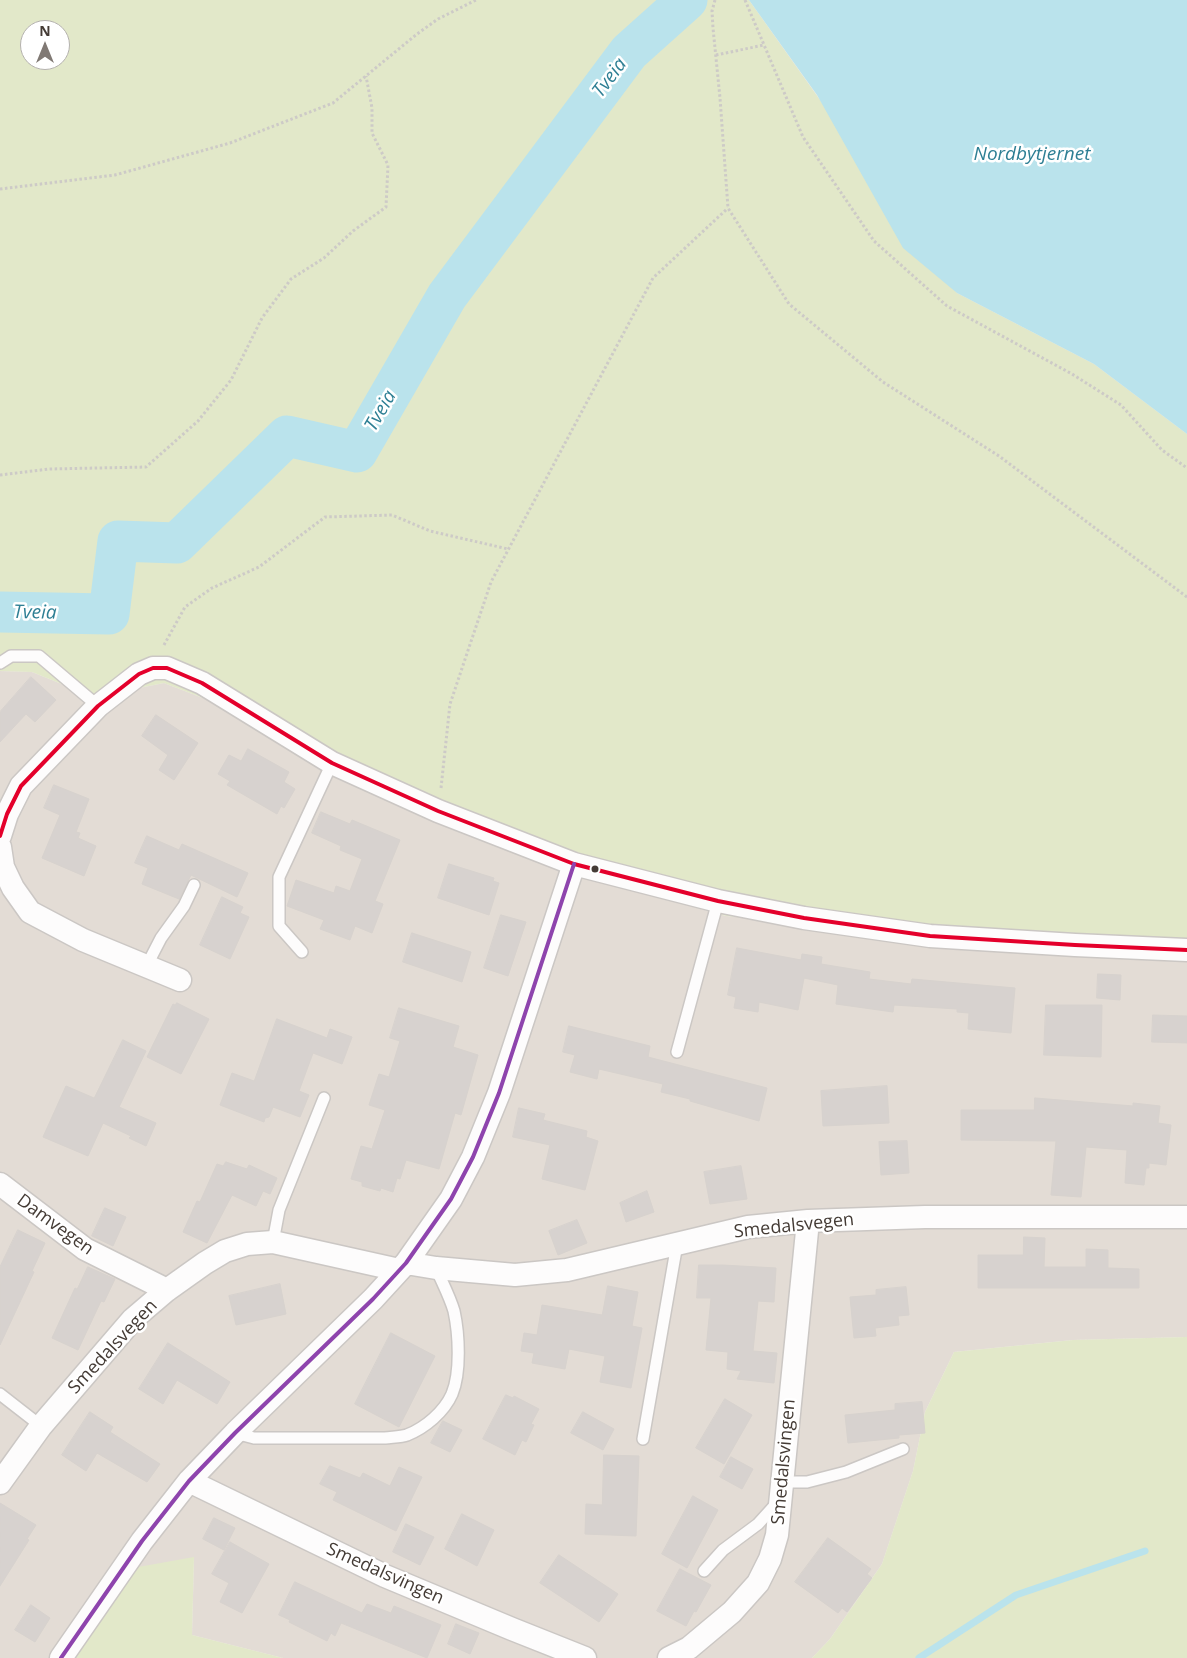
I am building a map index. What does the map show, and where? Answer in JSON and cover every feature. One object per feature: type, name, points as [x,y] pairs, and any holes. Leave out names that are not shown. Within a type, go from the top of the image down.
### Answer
[{"type":"street","points":[[0,836],[7,814],[21,786],[98,706],[139,674],[153,668],[167,668],[202,684],[332,764],[438,811],[574,864],[718,901],[804,918],[930,936],[1075,946],[1187,950]]},
{"type":"street","points":[[0,847],[2,867],[13,888],[30,912],[83,940],[180,980]]},
{"type":"street","points":[[62,1658],[142,1541],[189,1481],[235,1433],[374,1299],[402,1267],[451,1199],[473,1157],[499,1093],[574,864]]},
{"type":"street","name":"Damvegen","points":[[0,1184],[85,1249],[167,1290]]},
{"type":"street","name":"Smedalsvegen","points":[[0,1483],[41,1426],[133,1320],[167,1290],[205,1263],[225,1251],[247,1244],[273,1242],[402,1267],[515,1275],[567,1270],[748,1227],[808,1220],[935,1217],[1187,1218]]},
{"type":"street","name":"Smedalsvingen","points":[[669,1658],[689,1648],[732,1612],[758,1583],[770,1559],[777,1535],[808,1220]]},
{"type":"street","name":"Smedalsvingen","points":[[189,1481],[385,1576],[585,1658]]},
{"type":"lane","points":[[0,663],[11,656],[39,656],[98,706]]},
{"type":"lane","points":[[302,952],[280,926],[280,877],[332,764]]},
{"type":"lane","points":[[146,967],[161,938],[184,906],[194,885]]},
{"type":"lane","points":[[677,1052],[718,901]]},
{"type":"lane","points":[[273,1242],[280,1210],[324,1098]]},
{"type":"lane","points":[[643,1439],[677,1244]]},
{"type":"lane","points":[[235,1433],[254,1438],[385,1438],[406,1435],[420,1429],[442,1411],[452,1394],[455,1382],[458,1338],[453,1310],[436,1268]]},
{"type":"lane","points":[[0,1394],[41,1426]]},
{"type":"lane","points":[[704,1571],[723,1550],[758,1524],[781,1491],[846,1472],[903,1449]]},
{"type":"path","points":[[0,188],[115,175],[230,143],[333,103],[438,19],[476,0]]},
{"type":"path","points":[[715,0],[713,28],[728,208],[788,304],[883,382],[999,456],[1187,597]]},
{"type":"path","points":[[745,0],[803,137],[874,241],[947,306],[1072,374],[1121,405],[1162,450],[1187,468]]},
{"type":"path","points":[[716,55],[764,45]]},
{"type":"path","points":[[0,474],[49,469],[146,467],[198,421],[231,380],[262,318],[291,279],[324,258],[353,231],[386,207],[388,165],[372,132],[372,108],[366,76]]},
{"type":"path","points":[[438,811],[450,704],[491,582],[653,278],[728,208]]},
{"type":"path","points":[[153,668],[184,607],[212,588],[259,567],[325,517],[392,515],[430,531],[508,549]]},
{"type":"shaded area","points":[[0,671],[32,672],[94,697],[164,683],[291,732],[441,823],[684,904],[726,916],[1187,957],[1187,1337],[1073,1340],[954,1352],[925,1412],[913,1471],[882,1564],[830,1639],[812,1658],[283,1658],[192,1635],[194,1558],[59,1658],[0,1658]]},
{"type":"green space","points":[[0,0],[749,0],[957,293],[1094,364],[1187,434],[1187,957],[988,945],[726,916],[684,904],[441,823],[291,732],[164,683],[94,697],[32,672],[0,671]]},
{"type":"green space","points":[[1187,1337],[1187,1658],[812,1658],[830,1639],[882,1564],[913,1471],[925,1412],[954,1352],[1073,1340]]},
{"type":"green space","points":[[194,1557],[192,1635],[283,1658],[59,1658],[116,1571]]},
{"type":"water","name":"Nordbytjernet","points":[[749,0],[1187,0],[1187,434],[1094,364],[957,293],[903,248],[817,95]]},
{"type":"building","points":[[31,677],[56,700],[35,722],[26,714],[0,742],[0,712]]},
{"type":"building","points":[[156,715],[198,743],[174,780],[159,770],[168,755],[142,736]]},
{"type":"building","points":[[248,749],[289,772],[284,782],[295,789],[284,808],[281,806],[277,814],[227,785],[230,781],[218,774],[229,755],[241,761]]},
{"type":"building","points":[[54,785],[89,799],[76,832],[80,833],[78,838],[96,846],[84,876],[42,858],[60,815],[44,808]]},
{"type":"building","points":[[321,812],[350,824],[352,820],[400,840],[375,901],[383,904],[372,933],[355,926],[350,940],[320,929],[324,920],[287,906],[296,880],[334,893],[336,886],[350,891],[362,859],[340,850],[341,846],[312,833]]},
{"type":"building","points":[[147,836],[179,850],[182,844],[248,873],[237,897],[191,875],[179,899],[142,884],[148,868],[135,863]]},
{"type":"building","points":[[449,864],[494,878],[493,881],[499,883],[489,915],[438,898]]},
{"type":"building","points":[[222,897],[243,907],[240,913],[249,917],[230,959],[200,945]]},
{"type":"building","points":[[501,915],[526,922],[508,976],[484,968]]},
{"type":"building","points":[[412,933],[471,952],[462,982],[403,962]]},
{"type":"building","points":[[737,948],[801,960],[802,954],[822,957],[821,964],[870,972],[869,979],[911,984],[912,979],[1015,988],[1011,1033],[968,1029],[969,1013],[957,1012],[957,1009],[894,1005],[893,1012],[836,1004],[838,985],[804,978],[798,1010],[759,1002],[758,1012],[734,1008],[736,997],[728,995]]},
{"type":"building","points":[[1098,974],[1121,975],[1120,1000],[1097,998]]},
{"type":"building","points":[[177,1003],[209,1019],[181,1074],[147,1057],[173,1004]]},
{"type":"building","points":[[1046,1005],[1102,1005],[1101,1057],[1044,1055]]},
{"type":"building","points":[[399,1008],[459,1026],[453,1047],[478,1055],[461,1115],[455,1113],[439,1169],[406,1160],[400,1179],[397,1178],[393,1192],[381,1188],[380,1191],[362,1186],[362,1182],[351,1179],[361,1146],[372,1149],[385,1110],[369,1105],[379,1074],[389,1077],[400,1041],[390,1038]]},
{"type":"building","points":[[1153,1015],[1187,1016],[1187,1043],[1152,1042]]},
{"type":"building","points":[[277,1019],[327,1038],[330,1029],[352,1037],[342,1064],[313,1053],[299,1091],[309,1095],[300,1117],[273,1107],[269,1117],[265,1118],[264,1122],[220,1105],[232,1073],[254,1081]]},
{"type":"building","points":[[569,1026],[650,1046],[648,1057],[767,1088],[759,1121],[690,1101],[690,1099],[661,1092],[663,1084],[599,1069],[597,1079],[570,1072],[575,1055],[563,1052]]},
{"type":"building","points":[[123,1040],[146,1051],[119,1107],[156,1123],[146,1146],[129,1138],[131,1136],[103,1123],[88,1156],[43,1137],[66,1086],[94,1098]]},
{"type":"building","points":[[887,1086],[889,1123],[823,1126],[821,1091]]},
{"type":"building","points":[[1035,1098],[1133,1106],[1133,1103],[1160,1106],[1158,1123],[1171,1125],[1166,1165],[1149,1163],[1149,1168],[1146,1168],[1144,1185],[1125,1183],[1127,1150],[1086,1147],[1081,1197],[1051,1195],[1056,1141],[961,1140],[961,1110],[1034,1110]]},
{"type":"building","points":[[519,1108],[545,1114],[543,1120],[587,1131],[586,1137],[598,1141],[585,1190],[542,1179],[550,1145],[513,1137]]},
{"type":"building","points":[[907,1141],[909,1173],[881,1175],[879,1142]]},
{"type":"building","points":[[226,1162],[247,1169],[249,1165],[277,1178],[270,1194],[263,1191],[256,1206],[232,1195],[207,1243],[183,1232],[197,1201],[200,1202],[217,1164],[223,1166]]},
{"type":"building","points":[[741,1166],[747,1199],[710,1204],[704,1172]]},
{"type":"building","points":[[647,1191],[654,1212],[626,1222],[620,1203]]},
{"type":"building","points":[[105,1208],[126,1217],[113,1246],[92,1236]]},
{"type":"building","points":[[577,1220],[587,1243],[558,1255],[549,1231]]},
{"type":"building","points":[[18,1230],[45,1243],[32,1271],[34,1272],[0,1345],[0,1267]]},
{"type":"building","points":[[1024,1237],[1045,1238],[1044,1267],[1086,1267],[1086,1249],[1108,1250],[1108,1268],[1139,1269],[1139,1288],[978,1288],[978,1255],[1023,1255]]},
{"type":"building","points":[[699,1265],[776,1268],[774,1302],[758,1301],[753,1351],[777,1353],[774,1383],[737,1379],[741,1371],[727,1369],[728,1352],[706,1350],[711,1298],[697,1298]]},
{"type":"building","points":[[88,1267],[115,1279],[104,1302],[101,1301],[78,1350],[52,1338],[75,1288],[77,1289]]},
{"type":"building","points":[[280,1284],[286,1314],[236,1325],[229,1296]]},
{"type":"building","points":[[608,1286],[638,1292],[632,1326],[642,1328],[631,1388],[600,1382],[605,1356],[569,1349],[565,1369],[532,1363],[534,1353],[521,1351],[524,1333],[537,1335],[542,1305],[602,1315]]},
{"type":"building","points":[[906,1287],[909,1315],[898,1316],[899,1325],[875,1328],[876,1336],[854,1338],[850,1297],[876,1295],[876,1290]]},
{"type":"building","points":[[391,1333],[435,1356],[399,1427],[355,1404]]},
{"type":"building","points":[[168,1343],[230,1382],[217,1404],[177,1380],[163,1404],[139,1389]]},
{"type":"building","points":[[506,1395],[513,1398],[514,1396],[539,1409],[531,1424],[534,1425],[526,1442],[522,1440],[515,1455],[483,1439]]},
{"type":"building","points":[[725,1399],[752,1415],[724,1464],[696,1448]]},
{"type":"building","points":[[922,1402],[925,1433],[899,1435],[899,1438],[848,1443],[845,1415],[895,1410],[895,1404]]},
{"type":"building","points":[[90,1412],[113,1427],[110,1432],[160,1464],[147,1482],[97,1453],[86,1471],[62,1455]]},
{"type":"building","points":[[583,1412],[614,1429],[603,1450],[571,1433]]},
{"type":"building","points":[[443,1421],[462,1430],[450,1452],[431,1443]]},
{"type":"building","points":[[604,1455],[639,1456],[636,1536],[585,1534],[586,1504],[602,1505]]},
{"type":"building","points":[[731,1457],[753,1469],[742,1489],[720,1477]]},
{"type":"building","points":[[330,1466],[360,1478],[363,1473],[390,1486],[399,1467],[422,1477],[396,1531],[333,1500],[337,1492],[320,1484]]},
{"type":"building","points":[[693,1496],[718,1510],[687,1568],[662,1554]]},
{"type":"building","points":[[0,1503],[36,1525],[27,1539],[29,1540],[0,1586]]},
{"type":"building","points":[[462,1514],[494,1530],[477,1566],[445,1549]]},
{"type":"building","points":[[214,1518],[235,1528],[224,1550],[203,1539]]},
{"type":"building","points":[[406,1524],[434,1537],[420,1565],[393,1552]]},
{"type":"building","points":[[828,1538],[871,1569],[867,1574],[872,1578],[847,1612],[842,1608],[838,1613],[795,1582]]},
{"type":"building","points":[[230,1542],[269,1564],[242,1613],[220,1602],[229,1583],[212,1574]]},
{"type":"building","points":[[559,1555],[618,1594],[599,1622],[540,1583]]},
{"type":"building","points":[[680,1569],[711,1585],[686,1626],[657,1611]]},
{"type":"building","points":[[295,1582],[362,1613],[367,1604],[391,1613],[394,1606],[441,1625],[427,1658],[341,1623],[335,1636],[331,1633],[327,1641],[289,1622],[290,1620],[279,1615]]},
{"type":"building","points":[[31,1605],[50,1618],[35,1642],[15,1630]]},
{"type":"building","points":[[456,1624],[479,1633],[470,1654],[448,1644]]},
{"type":"waterway","name":"Tveia","points":[[0,612],[109,614],[118,541],[177,543],[287,436],[357,452],[447,296],[629,52],[687,0]]},
{"type":"waterway","points":[[919,1658],[1016,1595],[1145,1551]]},
{"type":"transit line","points":[[0,836],[7,814],[21,786],[98,706],[139,674],[153,668],[167,668],[202,683],[332,763],[438,811],[574,864],[718,901],[804,918],[930,936],[1187,950]]},
{"type":"transit line","points":[[61,1658],[142,1541],[189,1481],[235,1433],[373,1299],[406,1263],[451,1199],[473,1157],[499,1093],[574,864]]}]
